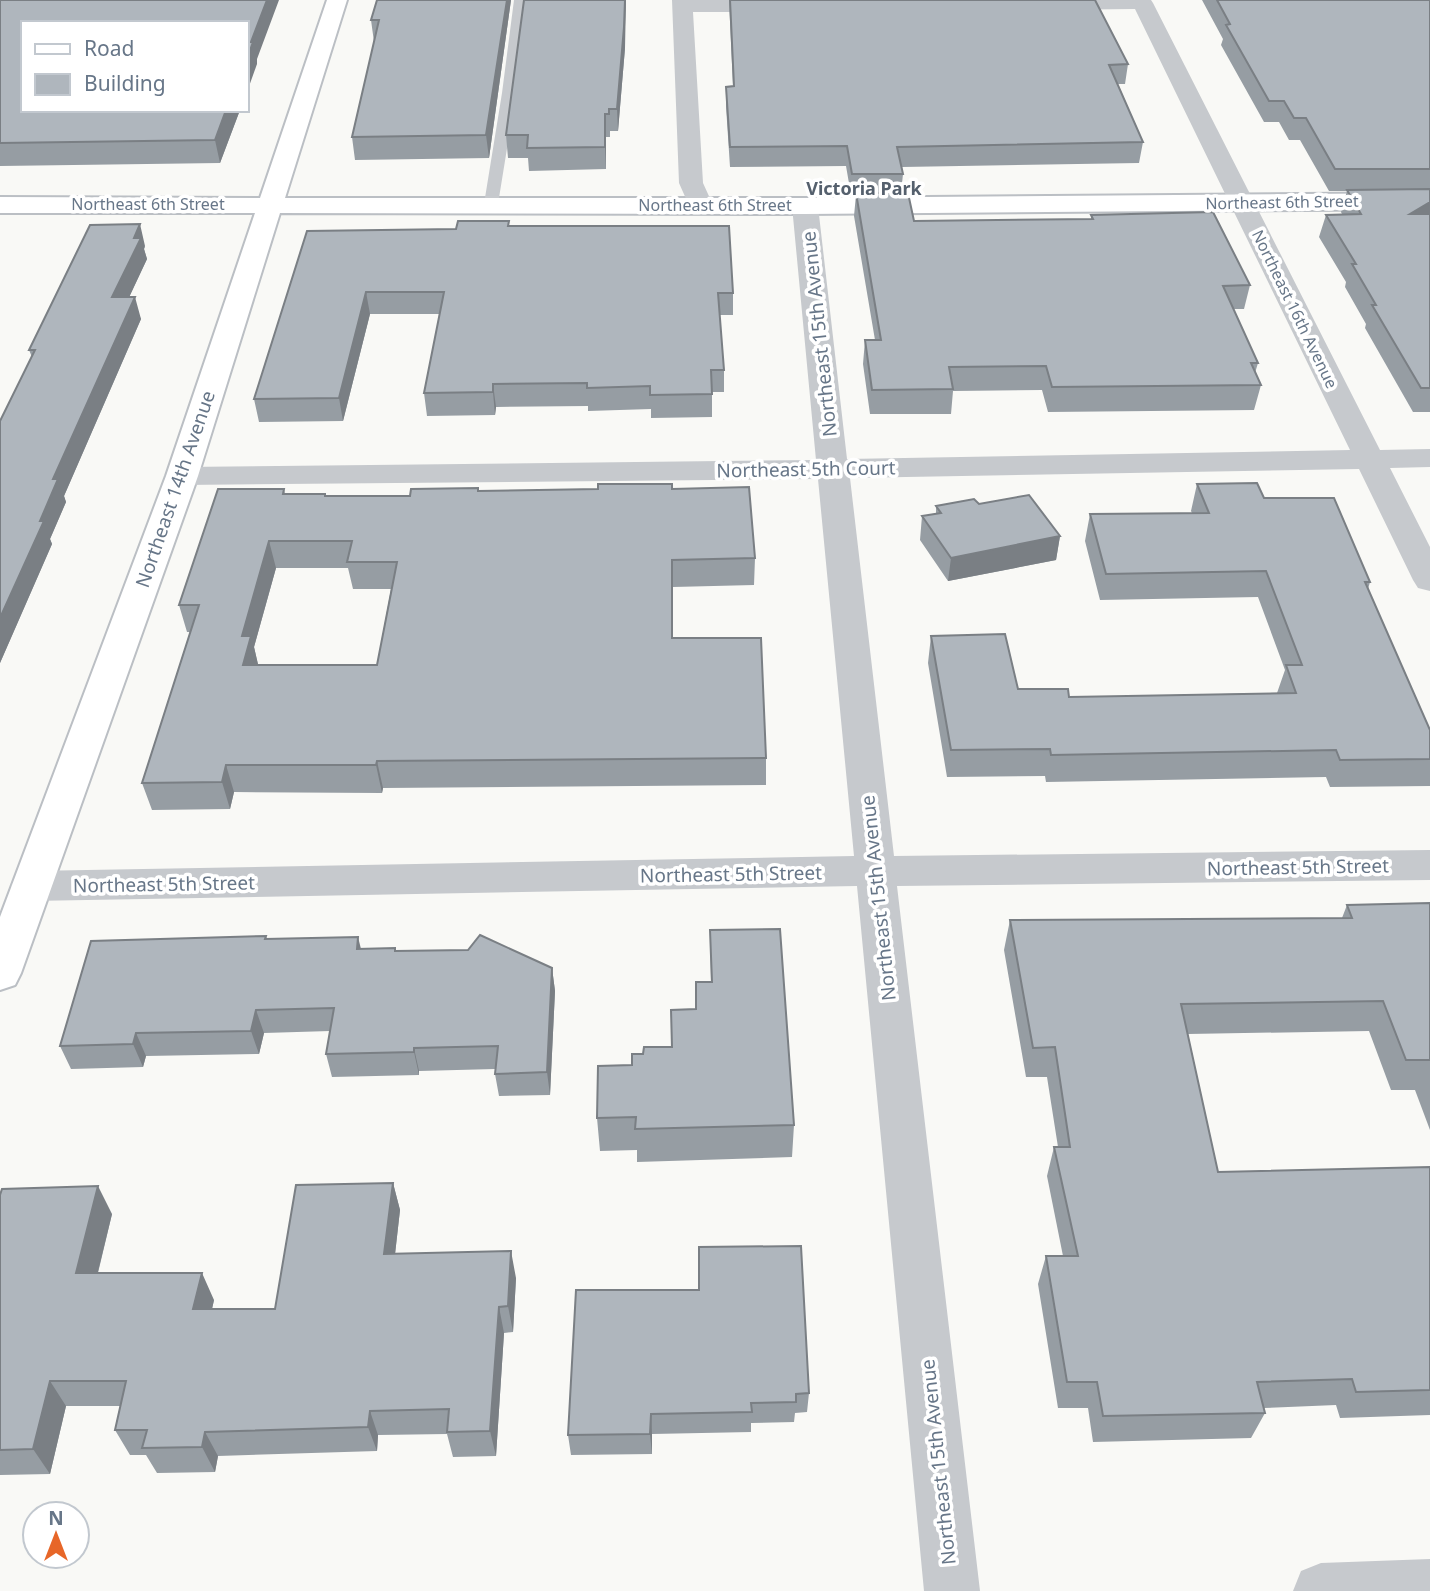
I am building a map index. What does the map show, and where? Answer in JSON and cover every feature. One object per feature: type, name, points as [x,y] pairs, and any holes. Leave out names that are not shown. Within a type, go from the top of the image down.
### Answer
[{"type":"street","name":"Northeast 14th Avenue","points":[[0,973],[182,476],[337,0]]},
{"type":"street","points":[[1031,4],[1142,1]]},
{"type":"street","name":"Northeast 16th Avenue","points":[[1142,1],[1430,580]]},
{"type":"street","points":[[700,205],[691,183],[682,3],[808,5]]},
{"type":"street","name":"Northeast 6th Street","points":[[0,205],[270,203],[805,206],[1430,201]]},
{"type":"street","name":"Northeast 15th Avenue","points":[[805,206],[952,1591]]},
{"type":"street","name":"Northeast 5th Court","points":[[182,476],[832,469],[1430,458]]},
{"type":"street","name":"Northeast 5th Street","points":[[31,886],[874,871],[1430,865]]},
{"type":"street","points":[[1321,1591],[1430,1587]]},
{"type":"lane","points":[[491,204],[509,93],[520,0]]},
{"type":"building","points":[[0,0],[267,0],[248,56],[248,21],[21,21],[21,112],[225,112],[215,140],[0,143]]},
{"type":"building","points":[[377,0],[507,0],[486,135],[352,137],[379,20],[371,20]]},
{"type":"building","points":[[524,0],[625,0],[617,109],[609,109],[609,114],[605,114],[605,147],[527,148],[528,135],[506,135]]},
{"type":"building","points":[[730,0],[1095,0],[1128,64],[1109,65],[1143,142],[897,147],[903,174],[852,174],[847,146],[730,147],[726,87],[734,86]]},
{"type":"building","points":[[1217,0],[1430,0],[1430,169],[1335,169],[1306,118],[1294,118],[1284,101],[1269,101],[1226,25],[1230,24]]},
{"type":"building","points":[[1430,189],[1430,202],[1410,214],[1430,214],[1430,388],[1421,388],[1372,305],[1376,305],[1352,264],[1356,264],[1326,215],[1361,214],[1347,190]]},
{"type":"building","points":[[856,193],[908,193],[914,221],[1093,219],[1091,215],[1213,212],[1250,285],[1223,286],[1258,363],[1251,363],[1261,385],[1052,387],[1046,366],[949,367],[953,389],[872,390],[865,340],[881,340]]},
{"type":"building","points":[[458,221],[509,221],[508,226],[729,226],[733,293],[718,293],[724,370],[711,370],[712,394],[650,395],[650,386],[587,388],[587,383],[493,384],[493,392],[424,393],[444,292],[366,292],[339,398],[254,399],[307,231],[456,229]]},
{"type":"building","points":[[140,224],[134,238],[141,238],[112,297],[135,297],[53,479],[58,479],[40,521],[44,521],[0,618],[0,421],[35,350],[29,350],[90,225]]},
{"type":"building","points":[[1257,483],[1264,498],[1334,498],[1370,582],[1365,582],[1430,730],[1430,759],[1340,760],[1336,750],[1051,755],[1050,749],[951,750],[931,636],[1005,634],[1018,689],[1068,689],[1069,697],[1296,693],[1286,665],[1302,665],[1266,571],[1106,574],[1090,514],[1209,513],[1197,484]]},
{"type":"building","points":[[598,484],[672,484],[672,489],[749,487],[755,558],[672,560],[672,638],[761,638],[766,758],[226,765],[222,782],[142,783],[199,605],[179,605],[218,489],[284,489],[283,494],[325,496],[410,496],[411,489],[598,489]],"holes":[[[269,541],[352,541],[347,562],[397,562],[377,665],[243,665],[251,636],[242,636]]]},
{"type":"building","points":[[1029,495],[1060,536],[951,558],[922,516],[941,513],[936,506],[974,499],[979,504]]},
{"type":"building","points":[[1430,903],[1430,1060],[1406,1060],[1383,1001],[1181,1004],[1218,1172],[1430,1167],[1430,1390],[1356,1392],[1352,1379],[1257,1382],[1265,1413],[1103,1416],[1097,1382],[1067,1382],[1046,1256],[1078,1256],[1054,1147],[1070,1147],[1055,1047],[1033,1048],[1010,920],[1352,918],[1347,905]]},
{"type":"building","points":[[780,929],[794,1125],[635,1129],[636,1117],[597,1118],[598,1066],[632,1065],[632,1054],[643,1054],[644,1047],[672,1047],[671,1010],[696,1009],[696,982],[712,982],[710,930]]},
{"type":"building","points":[[480,935],[552,968],[547,1072],[495,1074],[498,1046],[326,1054],[334,1008],[256,1010],[251,1031],[136,1033],[133,1044],[60,1046],[91,941],[266,936],[265,939],[358,937],[357,949],[468,950]]},
{"type":"building","points":[[393,1183],[384,1254],[511,1251],[508,1306],[499,1307],[490,1431],[447,1432],[449,1409],[370,1411],[368,1427],[205,1432],[202,1447],[142,1448],[147,1430],[115,1430],[126,1381],[50,1381],[33,1449],[0,1450],[2,1189],[98,1186],[76,1273],[202,1273],[193,1309],[275,1309],[296,1185]]},
{"type":"building","points":[[801,1246],[809,1393],[796,1394],[796,1402],[751,1403],[752,1412],[651,1414],[650,1434],[568,1435],[576,1290],[699,1290],[699,1247]]},
{"type":"district","name":"Victoria Park","points":[[864,188]]}]
